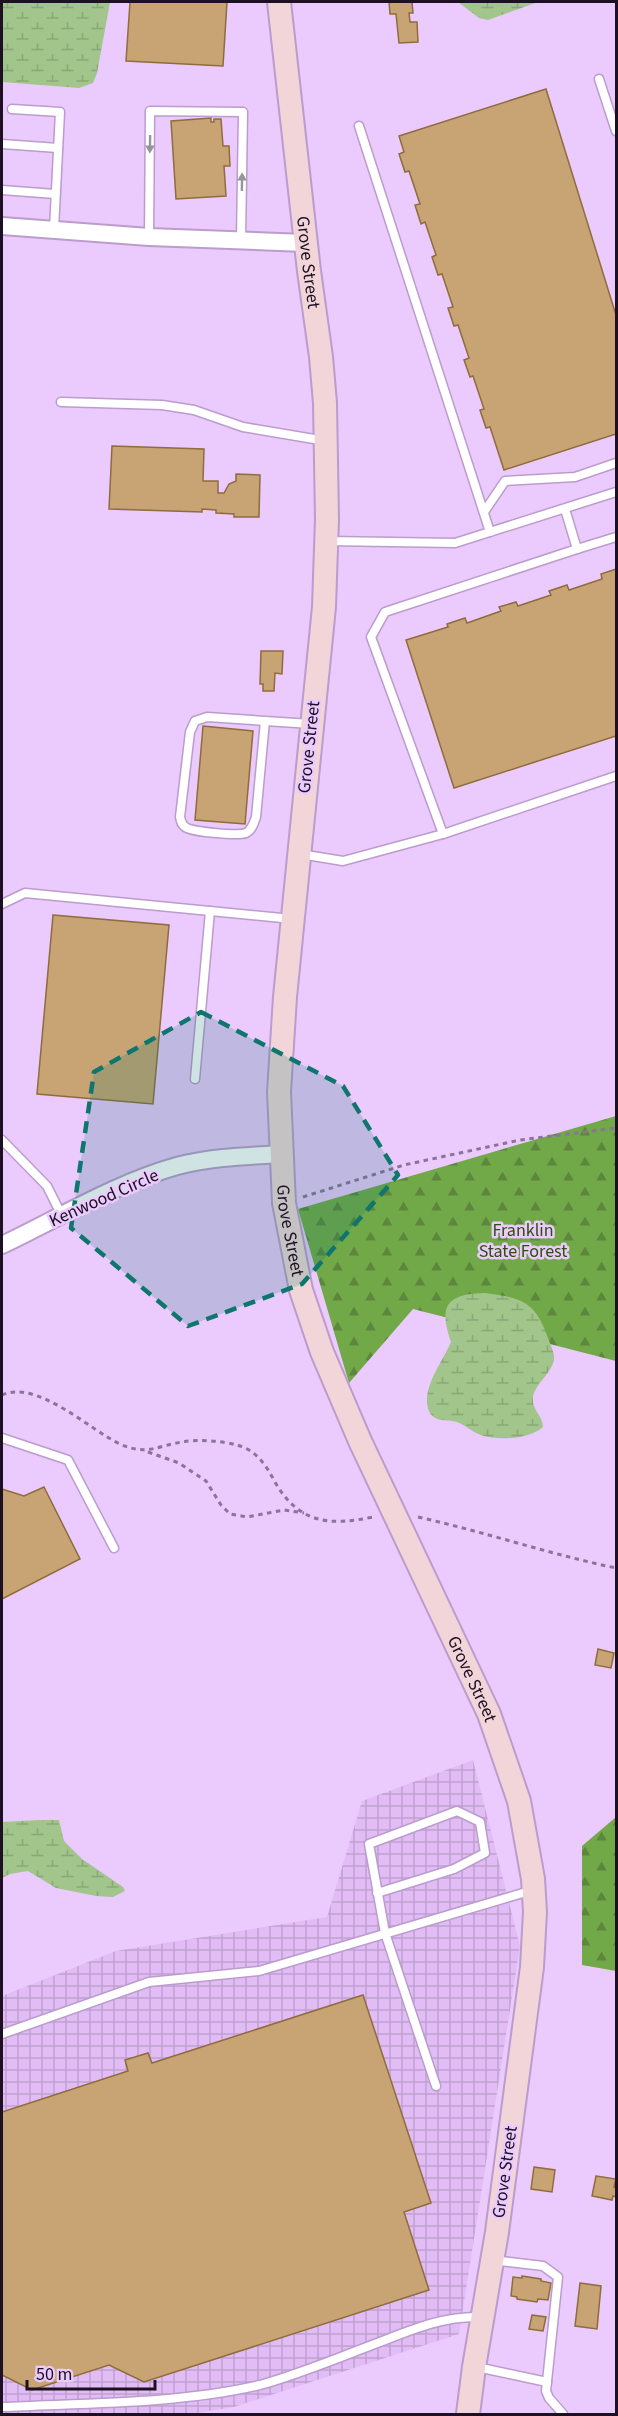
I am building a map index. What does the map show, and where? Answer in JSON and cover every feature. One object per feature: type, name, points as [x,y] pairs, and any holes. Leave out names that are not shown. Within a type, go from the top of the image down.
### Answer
[{"type":"main road","name":"Grove Street","points":[[279,2],[305,243],[321,357],[326,441],[327,542],[324,607],[285,997],[279,1092],[284,1203],[301,1290],[336,1388],[477,1687],[494,1728],[519,1802],[530,1851],[534,1890],[532,1967],[492,2260],[468,2415]]},
{"type":"street","points":[[2,226],[148,237],[305,243]]},
{"type":"street","name":"Kenwood Circle","points":[[2,1245],[132,1181],[178,1166],[228,1157],[281,1154]]},
{"type":"lane","points":[[599,79],[616,131]]},
{"type":"lane","points":[[12,109],[60,112],[54,229]]},
{"type":"lane","points":[[148,237],[150,111],[243,112],[241,240]]},
{"type":"lane","points":[[359,126],[490,532]]},
{"type":"lane","points":[[2,144],[58,148]]},
{"type":"lane","points":[[2,190],[55,194]]},
{"type":"lane","points":[[61,402],[194,410],[243,427],[326,441]]},
{"type":"lane","points":[[484,512],[505,481],[575,477],[616,464]]},
{"type":"lane","points":[[327,542],[455,543],[616,492]]},
{"type":"lane","points":[[565,509],[577,549]]},
{"type":"lane","points":[[443,834],[371,637],[384,612],[616,537]]},
{"type":"lane","points":[[265,721],[256,817],[251,829],[247,833],[239,834],[195,831],[185,828],[180,817],[190,732],[195,721],[207,717],[311,724]]},
{"type":"lane","points":[[298,853],[343,861],[443,834],[616,776]]},
{"type":"lane","points":[[2,904],[25,893],[293,919]]},
{"type":"lane","points":[[195,1079],[210,911]]},
{"type":"lane","points":[[2,1140],[47,1186],[63,1216]]},
{"type":"lane","points":[[2,1438],[68,1460],[114,1548]]},
{"type":"lane","points":[[377,1893],[454,1869],[485,1852],[480,1822],[457,1811],[369,1844],[377,1893],[385,1933],[436,2086]]},
{"type":"lane","points":[[2,2034],[148,1982],[259,1971],[534,1890]]},
{"type":"lane","points":[[492,2260],[543,2266],[560,2280],[547,2382],[549,2398],[563,2415]]},
{"type":"lane","points":[[2,2407],[156,2399],[235,2390],[291,2375],[431,2322],[465,2316],[483,2318]]},
{"type":"lane","points":[[474,2367],[547,2382]]},
{"type":"path","points":[[284,1203],[404,1164],[520,1140],[616,1128]]},
{"type":"path","points":[[2,1395],[16,1392],[55,1403],[120,1444],[179,1463],[206,1480],[220,1504],[230,1514],[254,1517],[284,1510],[339,1523],[394,1512],[466,1527],[561,1557],[616,1568]]},
{"type":"path","points":[[146,1451],[183,1442],[237,1445],[255,1454],[261,1460],[285,1497],[305,1514]]},
{"type":"highlighted area","points":[[201,1012],[343,1086],[398,1175],[302,1284],[188,1326],[71,1228],[94,1072]]},
{"type":"shaded area","points":[[473,1760],[520,1946],[459,2334],[234,2407],[190,2414],[2,2414],[2,1996],[116,1951],[327,1917],[362,1801]]},
{"type":"green space","points":[[2,2],[110,2],[97,73],[93,83],[79,88],[2,82]]},
{"type":"green space","points":[[458,2],[538,2],[488,20],[479,18]]},
{"type":"green space","name":"Franklin State Forest","points":[[616,1116],[616,1361],[413,1309],[349,1383],[298,1209]]},
{"type":"green space","points":[[485,1293],[518,1300],[532,1309],[543,1326],[553,1352],[554,1360],[550,1370],[534,1392],[533,1397],[543,1427],[530,1434],[514,1438],[488,1437],[477,1434],[456,1422],[436,1418],[429,1411],[427,1403],[430,1385],[451,1342],[445,1319],[446,1310],[454,1299]]},
{"type":"green space","points":[[616,1817],[616,1971],[582,1965],[582,1846]]},
{"type":"green space","points":[[59,1820],[64,1841],[82,1859],[123,1887],[125,1891],[113,1897],[56,1888],[28,1871],[2,1878],[2,1822]]},
{"type":"building","points":[[130,2],[227,2],[223,66],[126,61]]},
{"type":"building","points":[[389,2],[412,2],[413,13],[409,13],[410,22],[417,22],[418,42],[399,43],[396,14],[390,14]]},
{"type":"building","points":[[546,89],[616,315],[616,434],[504,470],[490,427],[486,428],[480,410],[484,409],[473,376],[470,377],[464,360],[469,358],[458,325],[454,326],[448,308],[453,307],[442,274],[438,275],[432,257],[436,255],[425,222],[421,224],[415,205],[420,204],[409,171],[405,172],[399,154],[404,152],[399,136]]},
{"type":"building","points":[[211,118],[211,122],[214,122],[214,119],[221,119],[223,146],[229,146],[230,166],[224,166],[226,196],[176,199],[171,121]]},
{"type":"building","points":[[112,446],[204,449],[203,481],[218,481],[218,493],[224,493],[229,484],[236,481],[236,474],[260,475],[259,517],[234,517],[234,514],[202,509],[202,512],[109,509]]},
{"type":"building","points":[[616,569],[616,736],[454,788],[406,640],[448,627],[447,624],[465,618],[467,623],[501,611],[499,607],[516,602],[518,606],[551,595],[549,591],[567,585],[569,590],[602,579],[601,574]]},
{"type":"building","points":[[261,651],[283,651],[282,674],[275,673],[274,691],[263,691],[263,684],[260,684]]},
{"type":"building","points":[[203,726],[253,731],[245,824],[195,820]]},
{"type":"building","points":[[53,915],[169,925],[153,1104],[37,1094]]},
{"type":"building","points":[[44,1487],[80,1559],[2,1599],[2,1489],[24,1496]]},
{"type":"building","points":[[598,1649],[614,1653],[611,1668],[595,1665]]},
{"type":"building","points":[[363,1995],[431,2203],[404,2212],[429,2290],[144,2382],[109,2365],[32,2390],[2,2375],[2,2112],[128,2071],[125,2060],[148,2053],[152,2063]]},
{"type":"building","points":[[534,2167],[555,2170],[552,2192],[531,2189]]},
{"type":"building","points":[[596,2176],[616,2179],[614,2187],[616,2197],[613,2196],[612,2200],[592,2196]]},
{"type":"building","points":[[522,2276],[551,2283],[548,2300],[538,2299],[537,2302],[511,2296],[513,2277],[522,2278]]},
{"type":"building","points":[[580,2283],[601,2286],[597,2329],[575,2326]]},
{"type":"building","points":[[532,2315],[546,2317],[543,2331],[529,2329]]}]
